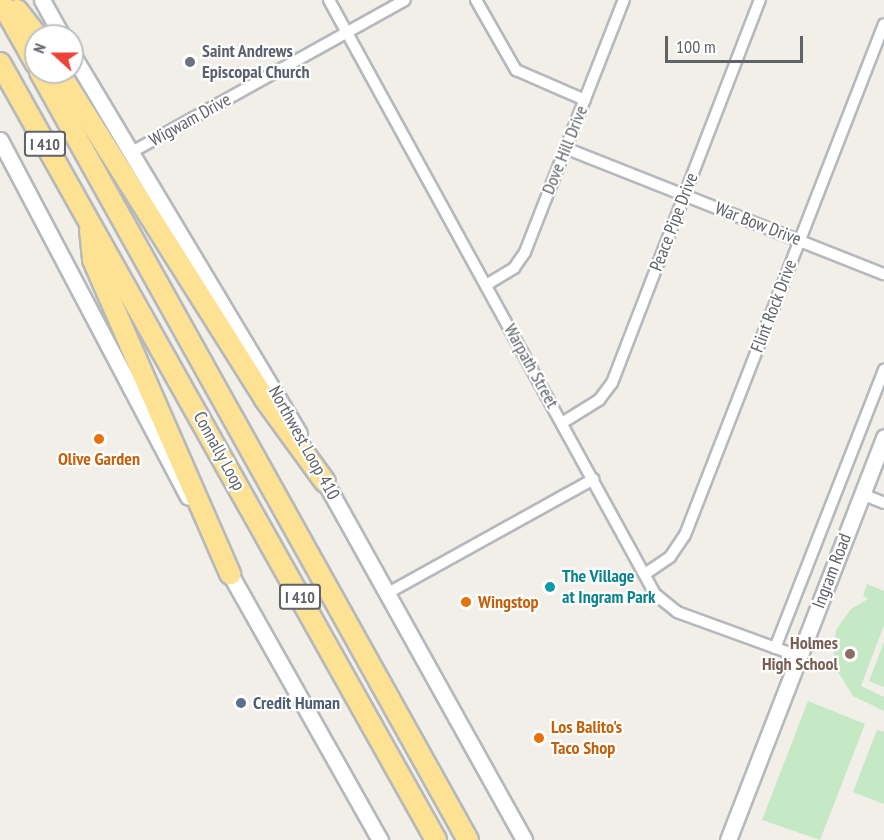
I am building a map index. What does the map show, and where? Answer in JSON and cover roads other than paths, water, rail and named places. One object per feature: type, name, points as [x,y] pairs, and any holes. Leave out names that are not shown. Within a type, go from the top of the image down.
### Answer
[{"type":"highway","points":[[0,0],[24,43]]},
{"type":"highway","points":[[10,0],[28,24]]},
{"type":"highway","name":"Connally Loop","points":[[0,63],[434,837]]},
{"type":"highway","name":"Connally Loop","points":[[47,84],[468,840]]},
{"type":"highway","points":[[67,84],[264,398],[326,482]]},
{"type":"highway","points":[[89,225],[93,260],[230,574]]},
{"type":"main road","points":[[42,0],[55,24]]},
{"type":"main road","name":"Northwest Loop 410","points":[[84,74],[326,482],[524,840]]},
{"type":"main road","points":[[0,140],[230,574],[380,840]]},
{"type":"main road","name":"Ingram Road","points":[[728,840],[884,437]]},
{"type":"street","name":"Warpath Street","points":[[329,0],[594,479],[655,594],[677,612],[798,656]]},
{"type":"street","name":"Wigwam Drive","points":[[132,152],[405,0]]},
{"type":"street","points":[[476,0],[516,70],[585,100]]},
{"type":"street","name":"Dove Hill Drive","points":[[486,285],[518,263],[624,0]]},
{"type":"street","name":"Peace Pipe Drive","points":[[562,423],[599,400],[612,383],[760,0]]},
{"type":"street","name":"Flint Rock Drive","points":[[645,574],[670,557],[685,535],[884,24]]},
{"type":"street","name":"War Bow Drive","points":[[565,148],[884,274]]},
{"type":"street","name":"Ingram Road","points":[[775,648],[884,370]]},
{"type":"street","points":[[388,593],[594,479]]},
{"type":"street","points":[[862,494],[884,502]]},
{"type":"place","name":"Saint Andrews Episcopal Church","points":[[190,62]]},
{"type":"place","name":"Olive Garden","points":[[99,439]]},
{"type":"place","name":"The Village at Ingram Park","points":[[550,587]]},
{"type":"place","name":"Wingstop","points":[[466,602]]},
{"type":"place","name":"Holmes High School","points":[[850,654]]},
{"type":"place","name":"Credit Human","points":[[241,703]]},
{"type":"place","name":"Los Balito's Taco Shop","points":[[539,738]]}]
